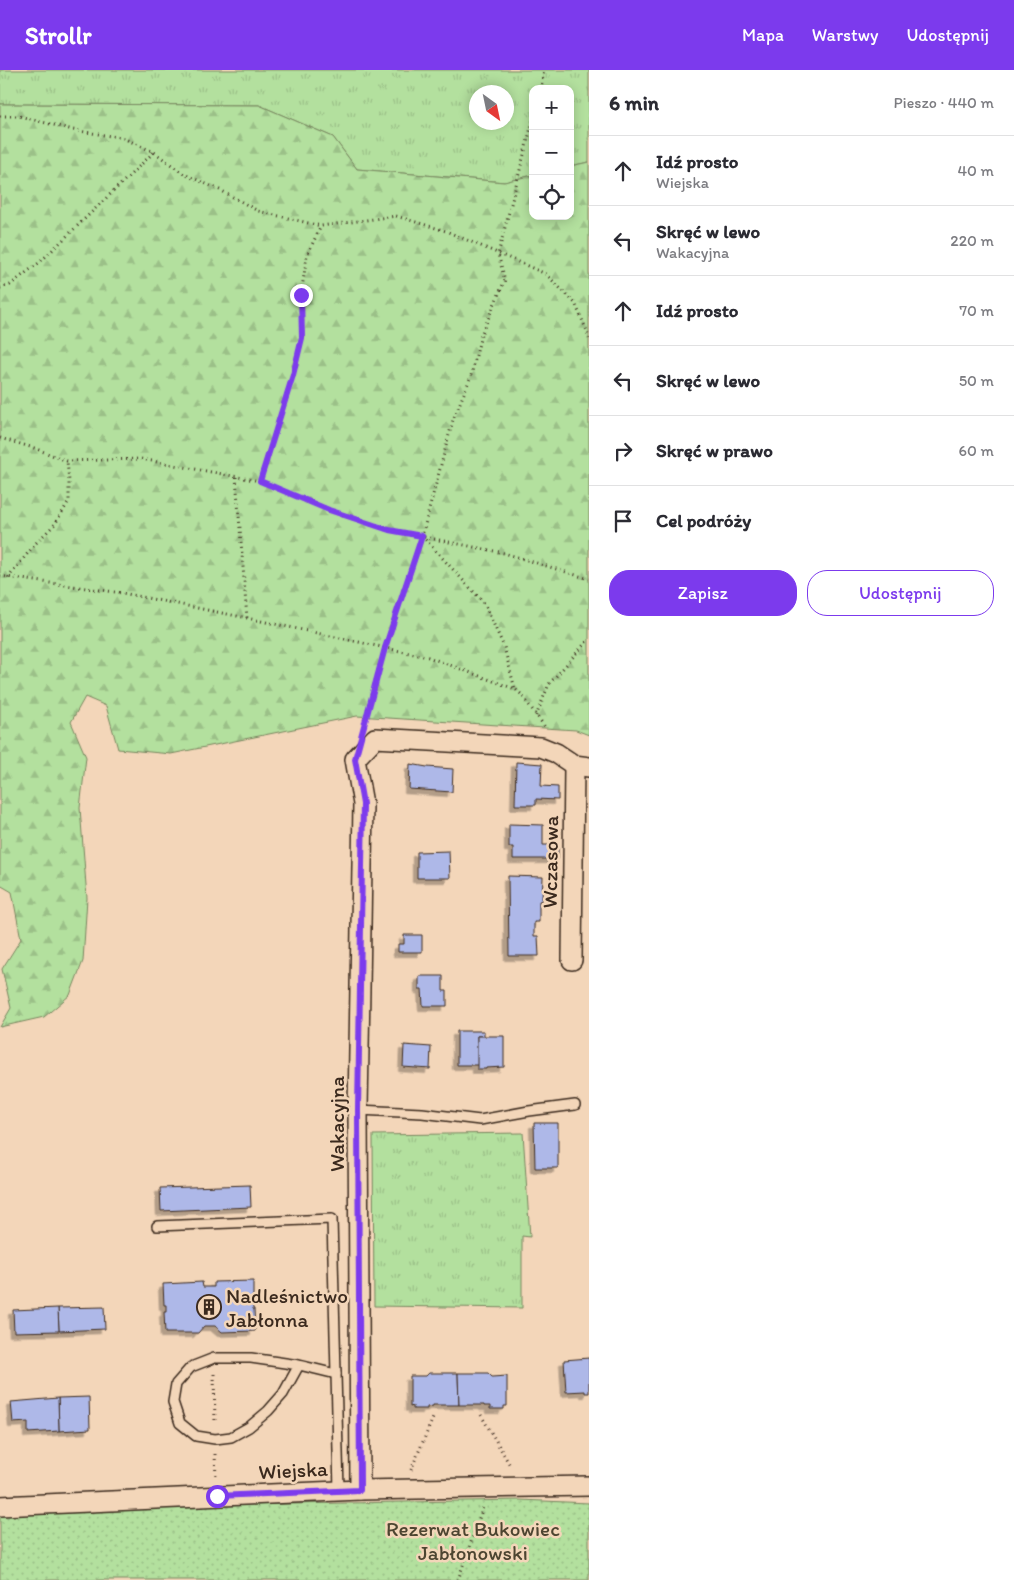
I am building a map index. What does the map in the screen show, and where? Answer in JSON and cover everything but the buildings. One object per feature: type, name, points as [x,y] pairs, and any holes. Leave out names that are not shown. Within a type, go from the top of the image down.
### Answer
[{"type":"street","name":"Wakacyjna","points":[[360,1490],[358,1110],[363,804],[355,759],[375,738],[541,747],[582,766]]},
{"type":"street","name":"Wczasowa","points":[[572,960],[582,766]]},
{"type":"street","name":"Wiejska","points":[[0,1506],[339,1490],[589,1486]]},
{"type":"lane","points":[[358,1110],[480,1120],[575,1105]]},
{"type":"lane","points":[[157,1226],[332,1219],[339,1490]]},
{"type":"lane","points":[[299,1365],[283,1394],[268,1411],[249,1427],[231,1437],[215,1439],[196,1436],[180,1422],[172,1402],[176,1384],[191,1367],[214,1358],[251,1358],[299,1365],[336,1374]]},
{"type":"path","points":[[542,85],[544,70]]},
{"type":"path","points":[[0,116],[20,116],[73,130],[123,138],[154,152],[184,174],[222,191],[258,211],[321,226],[396,216],[446,231],[546,274],[575,303],[589,339]]},
{"type":"path","points":[[365,722],[385,648],[422,536],[452,420],[471,376],[481,335],[505,280],[498,254],[530,130]]},
{"type":"path","points":[[0,288],[10,285],[40,262],[154,152]]},
{"type":"path","points":[[260,481],[293,375],[302,338],[301,295],[307,255],[321,226]]},
{"type":"path","points":[[0,438],[34,448],[67,461],[141,458],[260,481],[329,510],[389,530],[504,553],[589,579]]},
{"type":"path","points":[[8,578],[36,543],[55,524],[69,501],[67,461]]},
{"type":"path","points":[[236,476],[247,618]]},
{"type":"path","points":[[0,576],[122,593],[428,657],[515,689],[504,647],[484,604],[422,536]]},
{"type":"path","points":[[536,716],[549,684],[589,639]]},
{"type":"path","points":[[214,1358],[216,1478]]},
{"type":"path","points":[[481,1415],[522,1487]]},
{"type":"path","points":[[403,1489],[433,1418]]},
{"type":"path","points":[[458,1580],[489,1488]]},
{"type":"green space","points":[[0,70],[589,70],[589,162],[574,165],[574,85],[529,85],[529,176],[505,182],[357,169],[333,137],[259,105],[0,104]]},
{"type":"green space","points":[[0,104],[259,105],[333,137],[357,169],[504,182],[529,176],[529,220],[574,220],[574,165],[589,162],[589,735],[576,730],[357,716],[171,754],[118,749],[106,706],[85,697],[71,722],[86,757],[80,808],[87,898],[83,961],[70,995],[44,1017],[0,1027],[11,1008],[2,969],[21,939],[12,892],[0,885]]},
{"type":"green space","points":[[523,1133],[530,1237],[522,1236],[522,1308],[374,1306],[373,1135]]},
{"type":"green space","name":"Rezerwat Bukowiec Jabłonowski","points":[[520,1500],[589,1503],[589,1580],[0,1580],[0,1515],[118,1507]]},
{"type":"place","name":"Nadleśnictwo Jabłonna","points":[[209,1307]]},
{"type":"route","points":[[217,1496],[360,1490],[358,1110],[363,804],[355,759],[385,648],[422,536],[389,530],[329,510],[260,481],[293,375],[302,338],[301,295]]}]
